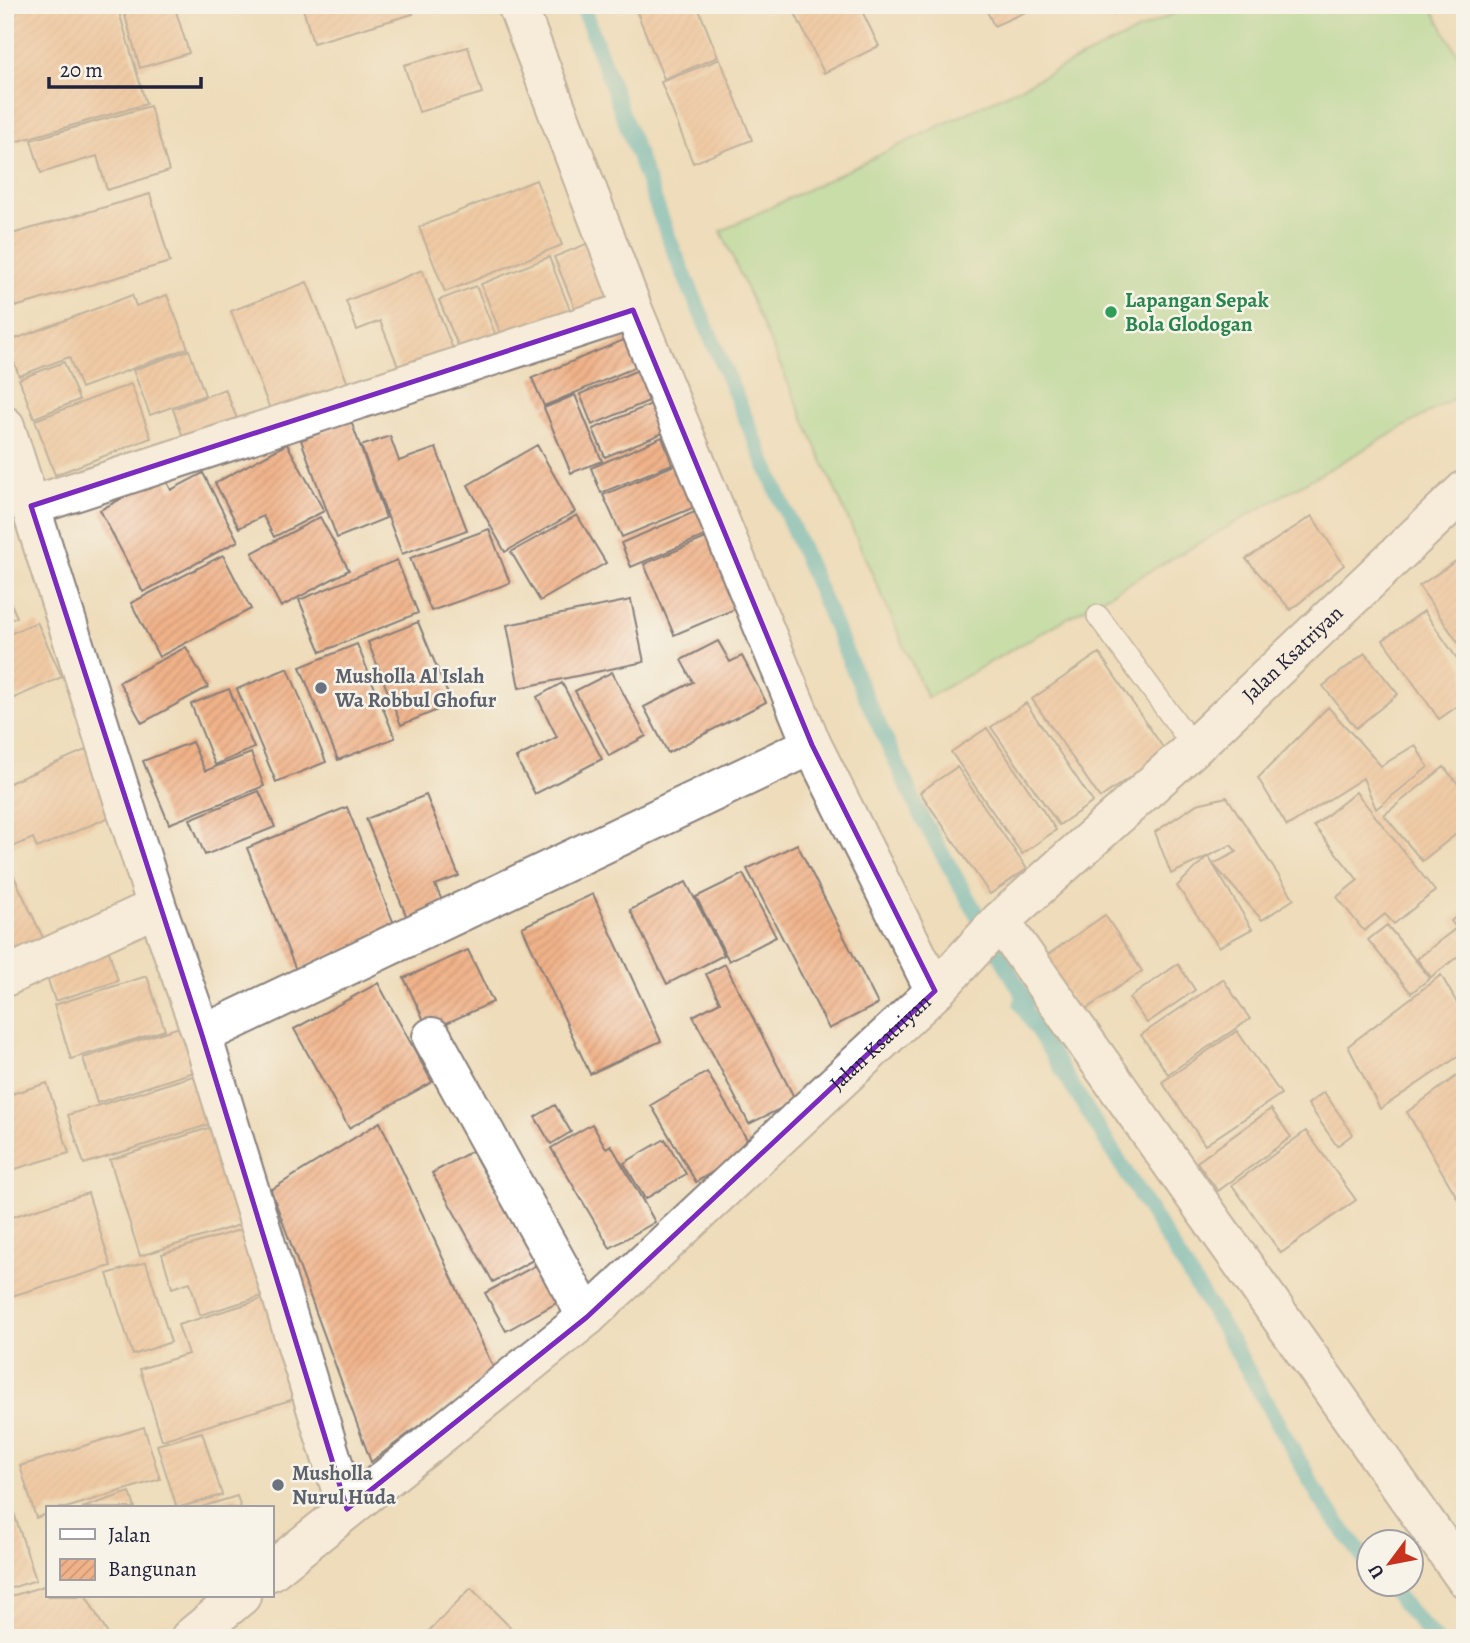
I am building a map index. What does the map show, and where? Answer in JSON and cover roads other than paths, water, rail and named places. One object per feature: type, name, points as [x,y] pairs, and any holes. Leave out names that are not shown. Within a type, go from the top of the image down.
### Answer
[{"type":"street","points":[[517,5],[633,310],[812,744],[935,991]]},
{"type":"street","points":[[31,506],[633,310]]},
{"type":"street","points":[[5,426],[157,907],[202,1035],[346,1508]]},
{"type":"street","name":"Jalan Ksatriyan","points":[[273,1569],[587,1317],[935,991],[998,924],[1194,747],[1465,490]]},
{"type":"street","points":[[202,1035],[812,744]]},
{"type":"street","points":[[5,977],[157,907]]},
{"type":"street","points":[[998,924],[1465,1578]]},
{"type":"street","points":[[432,1037],[587,1317]]},
{"type":"street","points":[[190,1638],[239,1598]]},
{"type":"lane","points":[[1098,616],[1194,747]]},
{"type":"waterway","points":[[582,5],[671,244],[857,678],[923,820],[1027,1002]]},
{"type":"waterway","points":[[1021,1004],[1234,1346],[1322,1501],[1354,1545]]},
{"type":"waterway","points":[[1398,1598],[1434,1638]]},
{"type":"place","name":"Lapangan Sepak Bola Glodogan","points":[[1111,312]]},
{"type":"place","name":"Musholla Al Islah Wa Robbul Ghofur","points":[[321,688]]},
{"type":"place","name":"Musholla Nurul Huda","points":[[278,1485]]}]
